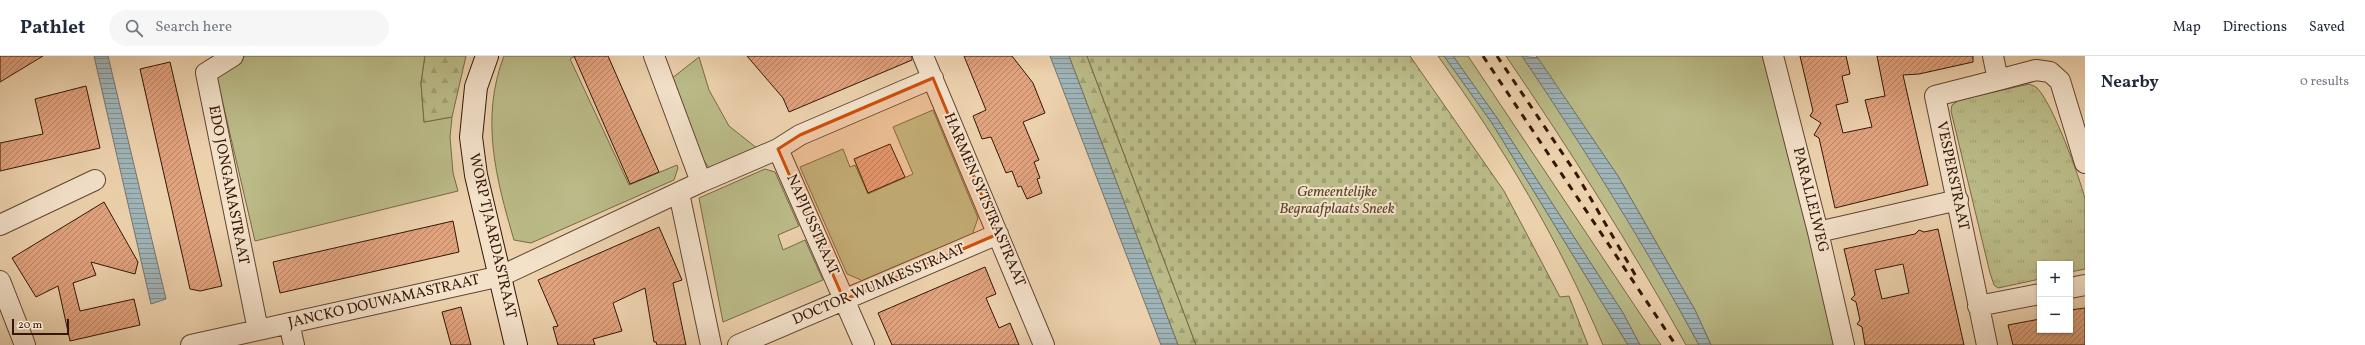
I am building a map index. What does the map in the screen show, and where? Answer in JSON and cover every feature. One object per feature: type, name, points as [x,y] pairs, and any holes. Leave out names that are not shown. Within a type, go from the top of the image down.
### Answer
[{"type":"main road","name":"WORP TJAARDASTRAAT","points":[[487,56],[476,87],[471,137],[476,175],[516,345]]},
{"type":"street","name":"EDO JONGAMASTRAAT","points":[[233,56],[206,73],[258,330]]},
{"type":"street","points":[[654,56],[701,182],[778,149],[800,136],[933,78]]},
{"type":"street","name":"HARMEN SYTSTRASTRAAT","points":[[923,56],[1044,345]]},
{"type":"street","name":"PARALLELWEG","points":[[1773,56],[1818,232],[1844,345]]},
{"type":"street","points":[[1993,56],[1998,80],[2036,70],[2050,72],[2060,81],[2085,163]]},
{"type":"street","name":"VESPERSTRAAT","points":[[1987,345],[1958,200],[1934,96],[1998,80]]},
{"type":"street","name":"NAPJUSSTRAAT","points":[[778,149],[864,345]]},
{"type":"street","points":[[0,225],[95,180]]},
{"type":"street","name":"JANCKO DOUWAMASTRAAT","points":[[192,345],[500,276],[701,182]]},
{"type":"street","points":[[679,193],[711,345]]},
{"type":"street","points":[[1818,232],[1958,200]]},
{"type":"street","name":"DOCTOR WUMKESSTRAAT","points":[[738,345],[998,234]]},
{"type":"street","points":[[0,281],[25,345]]},
{"type":"street","points":[[2073,287],[2085,285]]},
{"type":"street","points":[[1978,306],[2037,295]]},
{"type":"street","points":[[289,323],[294,345]]},
{"type":"highlighted area","points":[[933,78],[998,234],[844,300],[778,149],[800,135]]},
{"type":"green space","points":[[245,56],[425,56],[421,83],[424,122],[452,117],[450,137],[453,173],[458,191],[255,241],[216,74]]},
{"type":"green space","points":[[425,56],[466,56],[452,117],[424,122],[421,83]]},
{"type":"green space","points":[[504,56],[575,56],[570,59],[629,185],[677,165],[678,168],[674,180],[531,243],[514,240],[501,194],[493,148],[493,102],[497,79]]},
{"type":"green space","points":[[1069,56],[1087,56],[1196,345],[1178,345]]},
{"type":"green space","name":"Gemeentelijke Begraafplaats Sneek","points":[[1087,56],[1410,56],[1504,191],[1560,297],[1569,296],[1588,345],[1196,345]]},
{"type":"green space","points":[[1438,56],[1444,56],[1492,123],[1628,345],[1603,345],[1568,268],[1529,196],[1508,160]]},
{"type":"green space","points":[[1453,56],[1468,56],[1661,345],[1640,345],[1623,313],[1497,118]]},
{"type":"green space","points":[[1506,56],[1522,56],[1546,91],[1636,234],[1699,345],[1686,345],[1599,198]]},
{"type":"green space","points":[[1536,56],[1768,56],[1840,345],[1711,345],[1695,310],[1618,176]]},
{"type":"green space","points":[[699,57],[709,90],[729,126],[758,149],[711,171],[703,159],[671,79]]},
{"type":"green space","points":[[2029,84],[2037,88],[2043,96],[2050,108],[2072,158],[2085,199],[2085,269],[2073,271],[2073,261],[2037,261],[2037,280],[1998,288],[1994,285],[1951,111],[1952,105],[1959,100]]},
{"type":"green space","points":[[933,110],[978,218],[973,232],[975,237],[863,285],[861,280],[847,274],[800,167],[843,149],[850,167],[855,165],[868,194],[913,174],[893,127]]},
{"type":"green space","points":[[765,169],[775,172],[799,226],[778,235],[783,250],[805,240],[823,280],[723,322],[699,198]]},
{"type":"shaded area","points":[[94,56],[108,56],[166,299],[151,304]]},
{"type":"shaded area","points":[[1050,56],[1069,56],[1178,345],[1161,345]]},
{"type":"shaded area","points":[[1444,56],[1453,56],[1497,118],[1623,313],[1640,345],[1628,345],[1492,123]]},
{"type":"shaded area","points":[[1522,56],[1538,58],[1618,176],[1695,310],[1711,345],[1699,345],[1614,198]]},
{"type":"building","points":[[0,56],[43,56],[0,82]]},
{"type":"building","points":[[574,56],[608,56],[659,172],[630,184]]},
{"type":"building","points":[[747,56],[912,56],[912,60],[789,112],[783,98]]},
{"type":"building","points":[[964,56],[1012,56],[1033,83],[1045,113],[1023,122],[1039,160],[1034,162],[1040,178],[1037,179],[1042,193],[1027,199],[1021,186],[1018,187],[1012,171],[1006,173],[991,137],[982,139],[973,116],[986,110]]},
{"type":"building","points":[[1800,56],[1846,56],[1850,74],[1842,76],[1848,102],[1836,105],[1843,133],[1872,127],[1865,100],[1885,96],[1877,56],[1973,56],[1973,62],[1919,74],[1903,75],[1928,185],[1835,208],[1819,138],[1814,135],[1821,123],[1810,116],[1813,111]]},
{"type":"building","points":[[170,62],[222,286],[200,291],[190,289],[140,69]]},
{"type":"building","points":[[86,86],[100,148],[0,171],[0,143],[43,134],[35,99]]},
{"type":"building","points":[[890,144],[905,177],[868,193],[854,159]]},
{"type":"building","points":[[104,202],[138,262],[135,274],[91,262],[96,275],[73,283],[80,311],[134,299],[140,325],[70,341],[58,286],[36,297],[12,258]]},
{"type":"building","points":[[453,221],[459,252],[280,293],[273,262]]},
{"type":"building","points":[[659,227],[682,280],[673,283],[686,345],[657,345],[656,342],[654,342],[645,288],[613,303],[622,331],[593,339],[595,345],[558,345],[553,327],[558,326],[538,280]]},
{"type":"building","points":[[1938,229],[1964,345],[1865,345],[1862,327],[1857,324],[1860,320],[1856,302],[1851,299],[1855,295],[1844,249],[1915,234],[1919,230],[1924,232]],"holes":[[[1903,264],[1909,293],[1882,299],[1875,270]]]},
{"type":"building","points":[[985,267],[996,294],[986,298],[999,328],[1010,323],[1019,345],[892,345],[878,313]]},
{"type":"building","points":[[461,307],[471,345],[451,345],[442,312]]},
{"type":"building","points":[[2085,308],[2085,345],[2013,345],[2008,325],[2037,320],[2037,333],[2073,333],[2073,310]]},
{"type":"railway","points":[[1483,56],[1675,344]]},
{"type":"railway","points":[[1497,56],[1577,175],[1637,278]]}]
